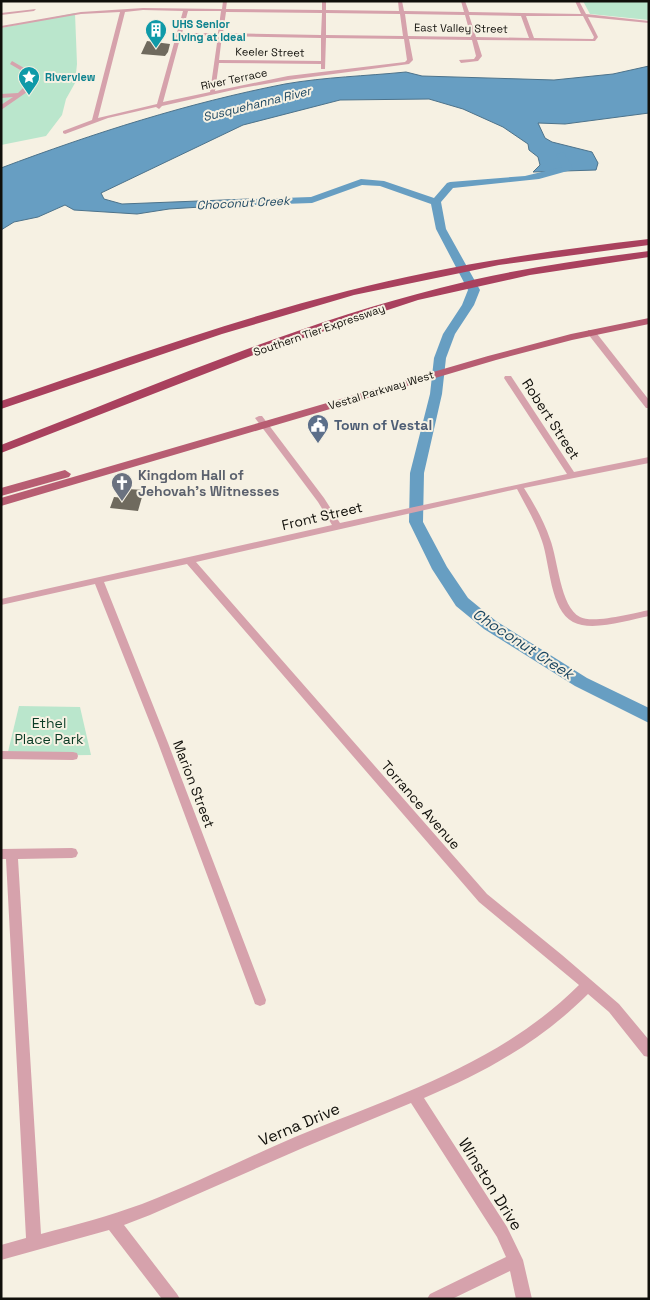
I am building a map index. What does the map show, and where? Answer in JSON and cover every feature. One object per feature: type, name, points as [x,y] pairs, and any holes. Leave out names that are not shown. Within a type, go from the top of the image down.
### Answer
[{"type":"highway","name":"Southern Tier Expressway","points":[[1,405],[248,322],[350,293],[425,275],[491,263],[649,242]]},
{"type":"highway","name":"Southern Tier Expressway","points":[[1,449],[314,330],[437,292],[500,278],[649,254]]},
{"type":"main road","name":"Vestal Parkway West","points":[[1,502],[450,367],[531,340],[649,314]]},
{"type":"main road","name":"Vestal Parkway West","points":[[450,367],[590,332],[649,321]]},
{"type":"main road","name":"Vestal Parkway West","points":[[1,492],[262,422]]},
{"type":"street","points":[[31,20],[36,1]]},
{"type":"street","points":[[212,93],[225,1]]},
{"type":"street","points":[[323,73],[324,1]]},
{"type":"street","points":[[400,1],[406,37]]},
{"type":"street","points":[[461,61],[479,58],[463,1]]},
{"type":"street","points":[[577,1],[585,16]]},
{"type":"street","points":[[159,107],[186,9]]},
{"type":"street","points":[[1,27],[81,12],[186,9],[523,14],[585,16],[649,22]]},
{"type":"street","points":[[1,14],[34,10]]},
{"type":"street","points":[[94,122],[123,10]]},
{"type":"street","points":[[523,14],[532,39]]},
{"type":"street","name":"East Valley Street","points":[[178,34],[596,40],[585,16]]},
{"type":"street","name":"River Terrace","points":[[65,132],[94,122],[266,81],[405,64],[410,60],[406,37]]},
{"type":"street","name":"Keeler Street","points":[[217,61],[323,63]]},
{"type":"street","points":[[1,108],[20,96],[29,86],[32,77],[24,69],[12,63]]},
{"type":"street","points":[[1,96],[20,96]]},
{"type":"street","points":[[590,332],[649,406]]},
{"type":"street","name":"Robert Street","points":[[508,378],[572,475]]},
{"type":"street","points":[[262,422],[322,500],[338,527]]},
{"type":"street","name":"Front Street","points":[[1,602],[519,486],[648,462]]},
{"type":"street","points":[[519,486],[547,541],[561,599],[567,612],[575,619],[586,622],[605,621],[649,613]]},
{"type":"street","name":"Torrance Avenue","points":[[189,560],[483,898],[614,1008],[649,1051]]},
{"type":"street","name":"Marion Street","points":[[98,580],[163,743],[260,1000]]},
{"type":"street","points":[[1,756],[73,756]]},
{"type":"street","points":[[34,1245],[7,854],[72,853]]},
{"type":"street","name":"Verna Drive","points":[[1,1253],[112,1222],[414,1095],[500,1055],[570,1003],[588,985]]},
{"type":"street","name":"Winston Drive","points":[[414,1095],[502,1232],[515,1260],[524,1299]]},
{"type":"street","points":[[112,1222],[172,1299]]},
{"type":"street","points":[[435,1299],[515,1260]]},
{"type":"green space","points":[[583,1],[649,1],[649,20],[590,14]]},
{"type":"green space","points":[[75,13],[77,64],[75,83],[66,99],[62,115],[46,136],[1,145],[1,28]]},
{"type":"green space","name":"Ethel Place Park","points":[[19,706],[80,707],[91,755],[7,756]]},
{"type":"water","name":"Susquehanna River","points":[[649,66],[649,113],[565,124],[538,123],[545,138],[552,142],[592,152],[598,163],[596,170],[533,172],[540,165],[538,157],[529,150],[528,144],[503,127],[463,109],[429,99],[340,100],[243,125],[101,193],[104,199],[122,204],[249,199],[249,204],[169,209],[137,214],[74,210],[65,205],[38,217],[14,222],[1,230],[1,168],[106,131],[213,100],[285,84],[330,78],[406,72],[422,76],[554,80],[613,74]]},
{"type":"building","name":"UHS Senior Living at Ideal","points":[[147,41],[170,44],[168,52],[165,56],[141,54]]},
{"type":"building","name":"Kingdom Hall of Jehovah’s Witnesses","points":[[127,489],[144,490],[138,511],[110,508],[114,497],[124,498]]},
{"type":"waterway","name":"Choconut Creek","points":[[436,202],[450,185],[525,179],[568,168],[561,155]]},
{"type":"waterway","name":"Choconut Creek","points":[[227,203],[312,200],[361,182],[381,183],[436,202]]},
{"type":"waterway","name":"Choconut Creek","points":[[436,202],[441,229],[474,290],[468,305],[449,334],[440,358],[436,394],[417,473],[416,522],[440,569],[462,602],[490,625],[581,682],[649,716]]},
{"type":"place","name":"UHS Senior Living at Ideal","points":[[156,49]]},
{"type":"place","name":"Riverview","points":[[29,96]]},
{"type":"place","name":"Town of Vestal","points":[[318,444]]},
{"type":"place","name":"Kingdom Hall of Jehovah’s Witnesses","points":[[122,502]]}]
